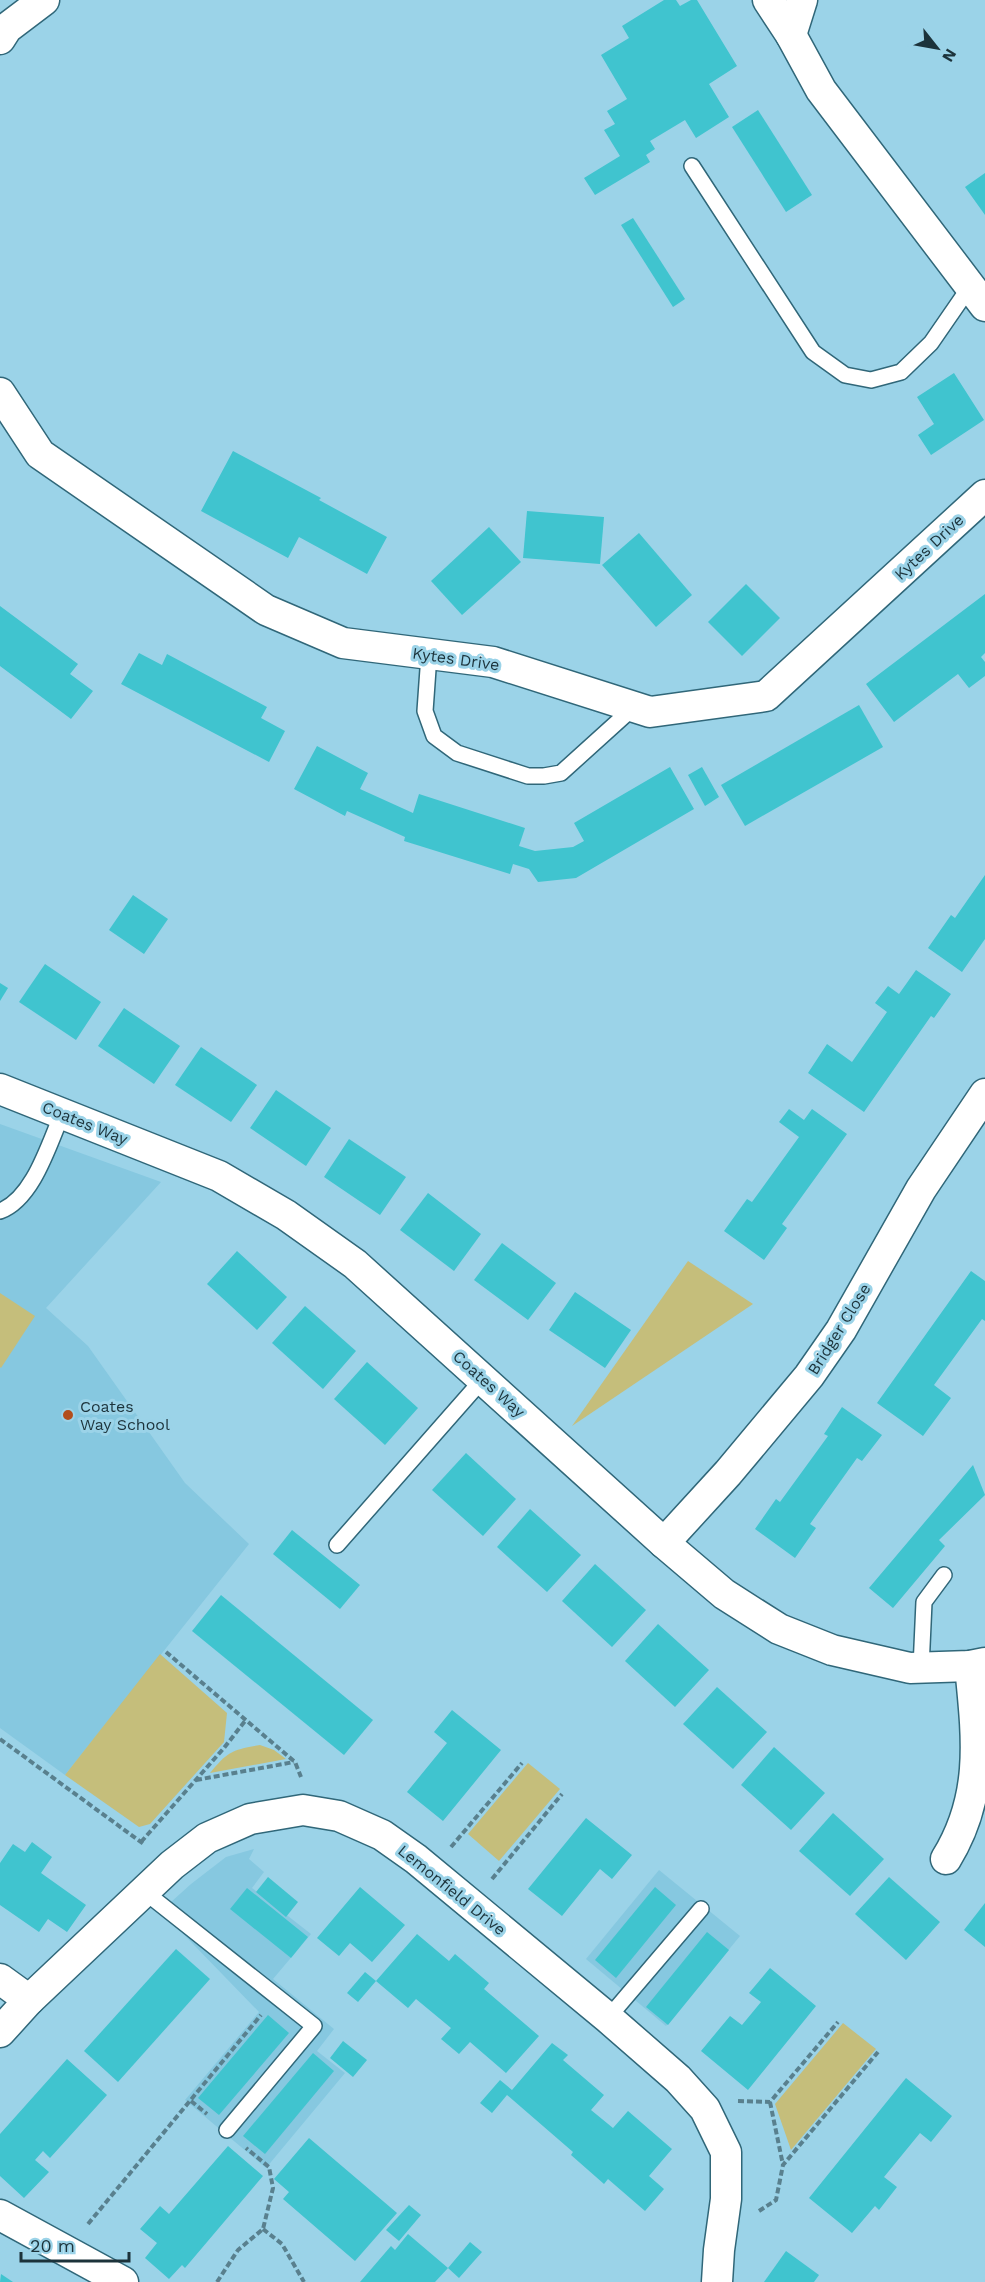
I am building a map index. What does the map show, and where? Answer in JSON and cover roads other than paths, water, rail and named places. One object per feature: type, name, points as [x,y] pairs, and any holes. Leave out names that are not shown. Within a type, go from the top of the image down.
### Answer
[{"type":"street","points":[[0,39],[7,28],[44,0]]},
{"type":"street","points":[[768,0],[791,35],[821,90],[980,288]]},
{"type":"street","points":[[791,35],[802,0]]},
{"type":"street","name":"Kytes Drive","points":[[0,393],[40,454],[266,610],[343,643],[493,662],[650,712],[766,696],[985,495]]},
{"type":"street","name":"Coates Way","points":[[0,1089],[219,1176],[286,1215],[356,1264],[664,1543],[724,1594],[779,1629],[832,1650],[910,1668],[977,1664],[978,1762],[971,1807],[958,1841],[946,1859]]},
{"type":"street","name":"Bridger Close","points":[[664,1543],[729,1473],[809,1377],[841,1330],[921,1189],[985,1094]]},
{"type":"street","name":"Lemonfield Drive","points":[[0,2032],[29,2000],[172,1865],[207,1838],[250,1819],[303,1810],[339,1816],[382,1835],[431,1872],[608,2018],[678,2079],[705,2109],[726,2152],[726,2199],[717,2282]]},
{"type":"street","points":[[0,1979],[29,2000]]},
{"type":"street","points":[[0,2215],[123,2282]]},
{"type":"lane","points":[[692,166],[813,352],[845,375],[871,380],[901,372],[931,343],[980,288]]},
{"type":"lane","points":[[429,655],[425,711],[434,736],[457,753],[528,776],[561,773],[634,707]]},
{"type":"lane","points":[[0,1211],[24,1194],[62,1114]]},
{"type":"lane","points":[[337,1545],[483,1378]]},
{"type":"lane","points":[[921,1668],[924,1602],[944,1575]]},
{"type":"lane","points":[[145,1892],[314,2026],[227,2130]]},
{"type":"lane","points":[[608,2018],[701,1909]]},
{"type":"place","name":"Coates Way School","points":[[68,1415]]}]
